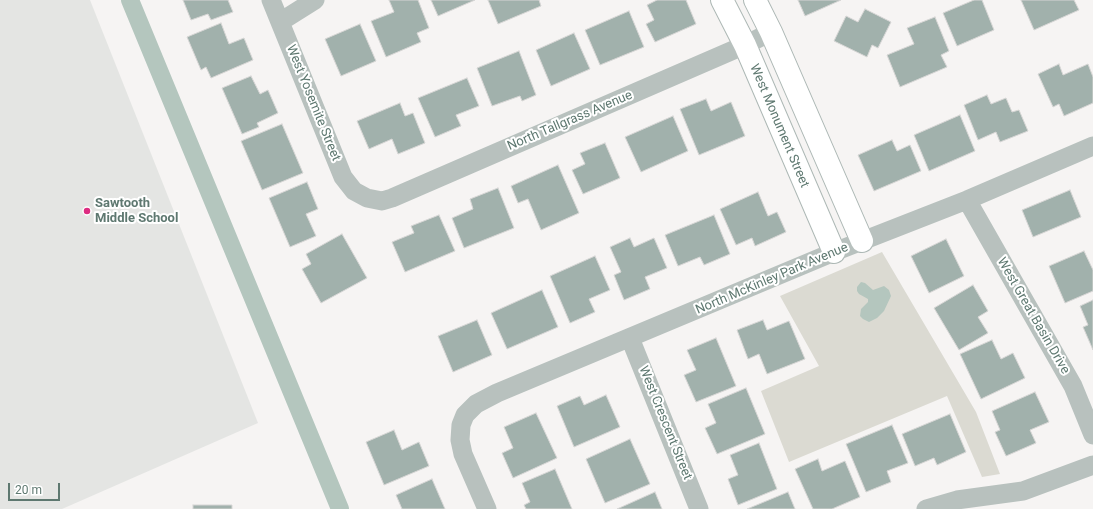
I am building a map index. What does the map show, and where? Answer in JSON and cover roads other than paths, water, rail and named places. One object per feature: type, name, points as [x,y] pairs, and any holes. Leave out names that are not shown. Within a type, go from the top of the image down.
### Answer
[{"type":"street","name":"West Yosemite Street","points":[[271,0],[343,177],[354,191],[367,198]]},
{"type":"street","points":[[280,22],[315,0]]},
{"type":"street","name":"West Monument Street","points":[[722,0],[745,45],[834,252]]},
{"type":"street","points":[[755,0],[771,32],[862,241]]},
{"type":"street","name":"North Tallgrass Avenue","points":[[367,198],[382,201],[392,198],[745,45],[771,32]]},
{"type":"street","name":"North McKinley Park Avenue","points":[[487,509],[463,454],[460,440],[461,425],[465,415],[476,404],[504,390],[834,252],[967,200],[1093,146]]},
{"type":"street","name":"West Great Basin Drive","points":[[967,200],[1073,386],[1093,435]]},
{"type":"street","name":"West Crescent Street","points":[[630,338],[699,509]]},
{"type":"street","points":[[926,509],[957,500],[1023,491],[1093,465]]},
{"type":"waterway","points":[[130,0],[340,509]]},
{"type":"place","name":"Sawtooth Middle School","points":[[87,211]]}]
